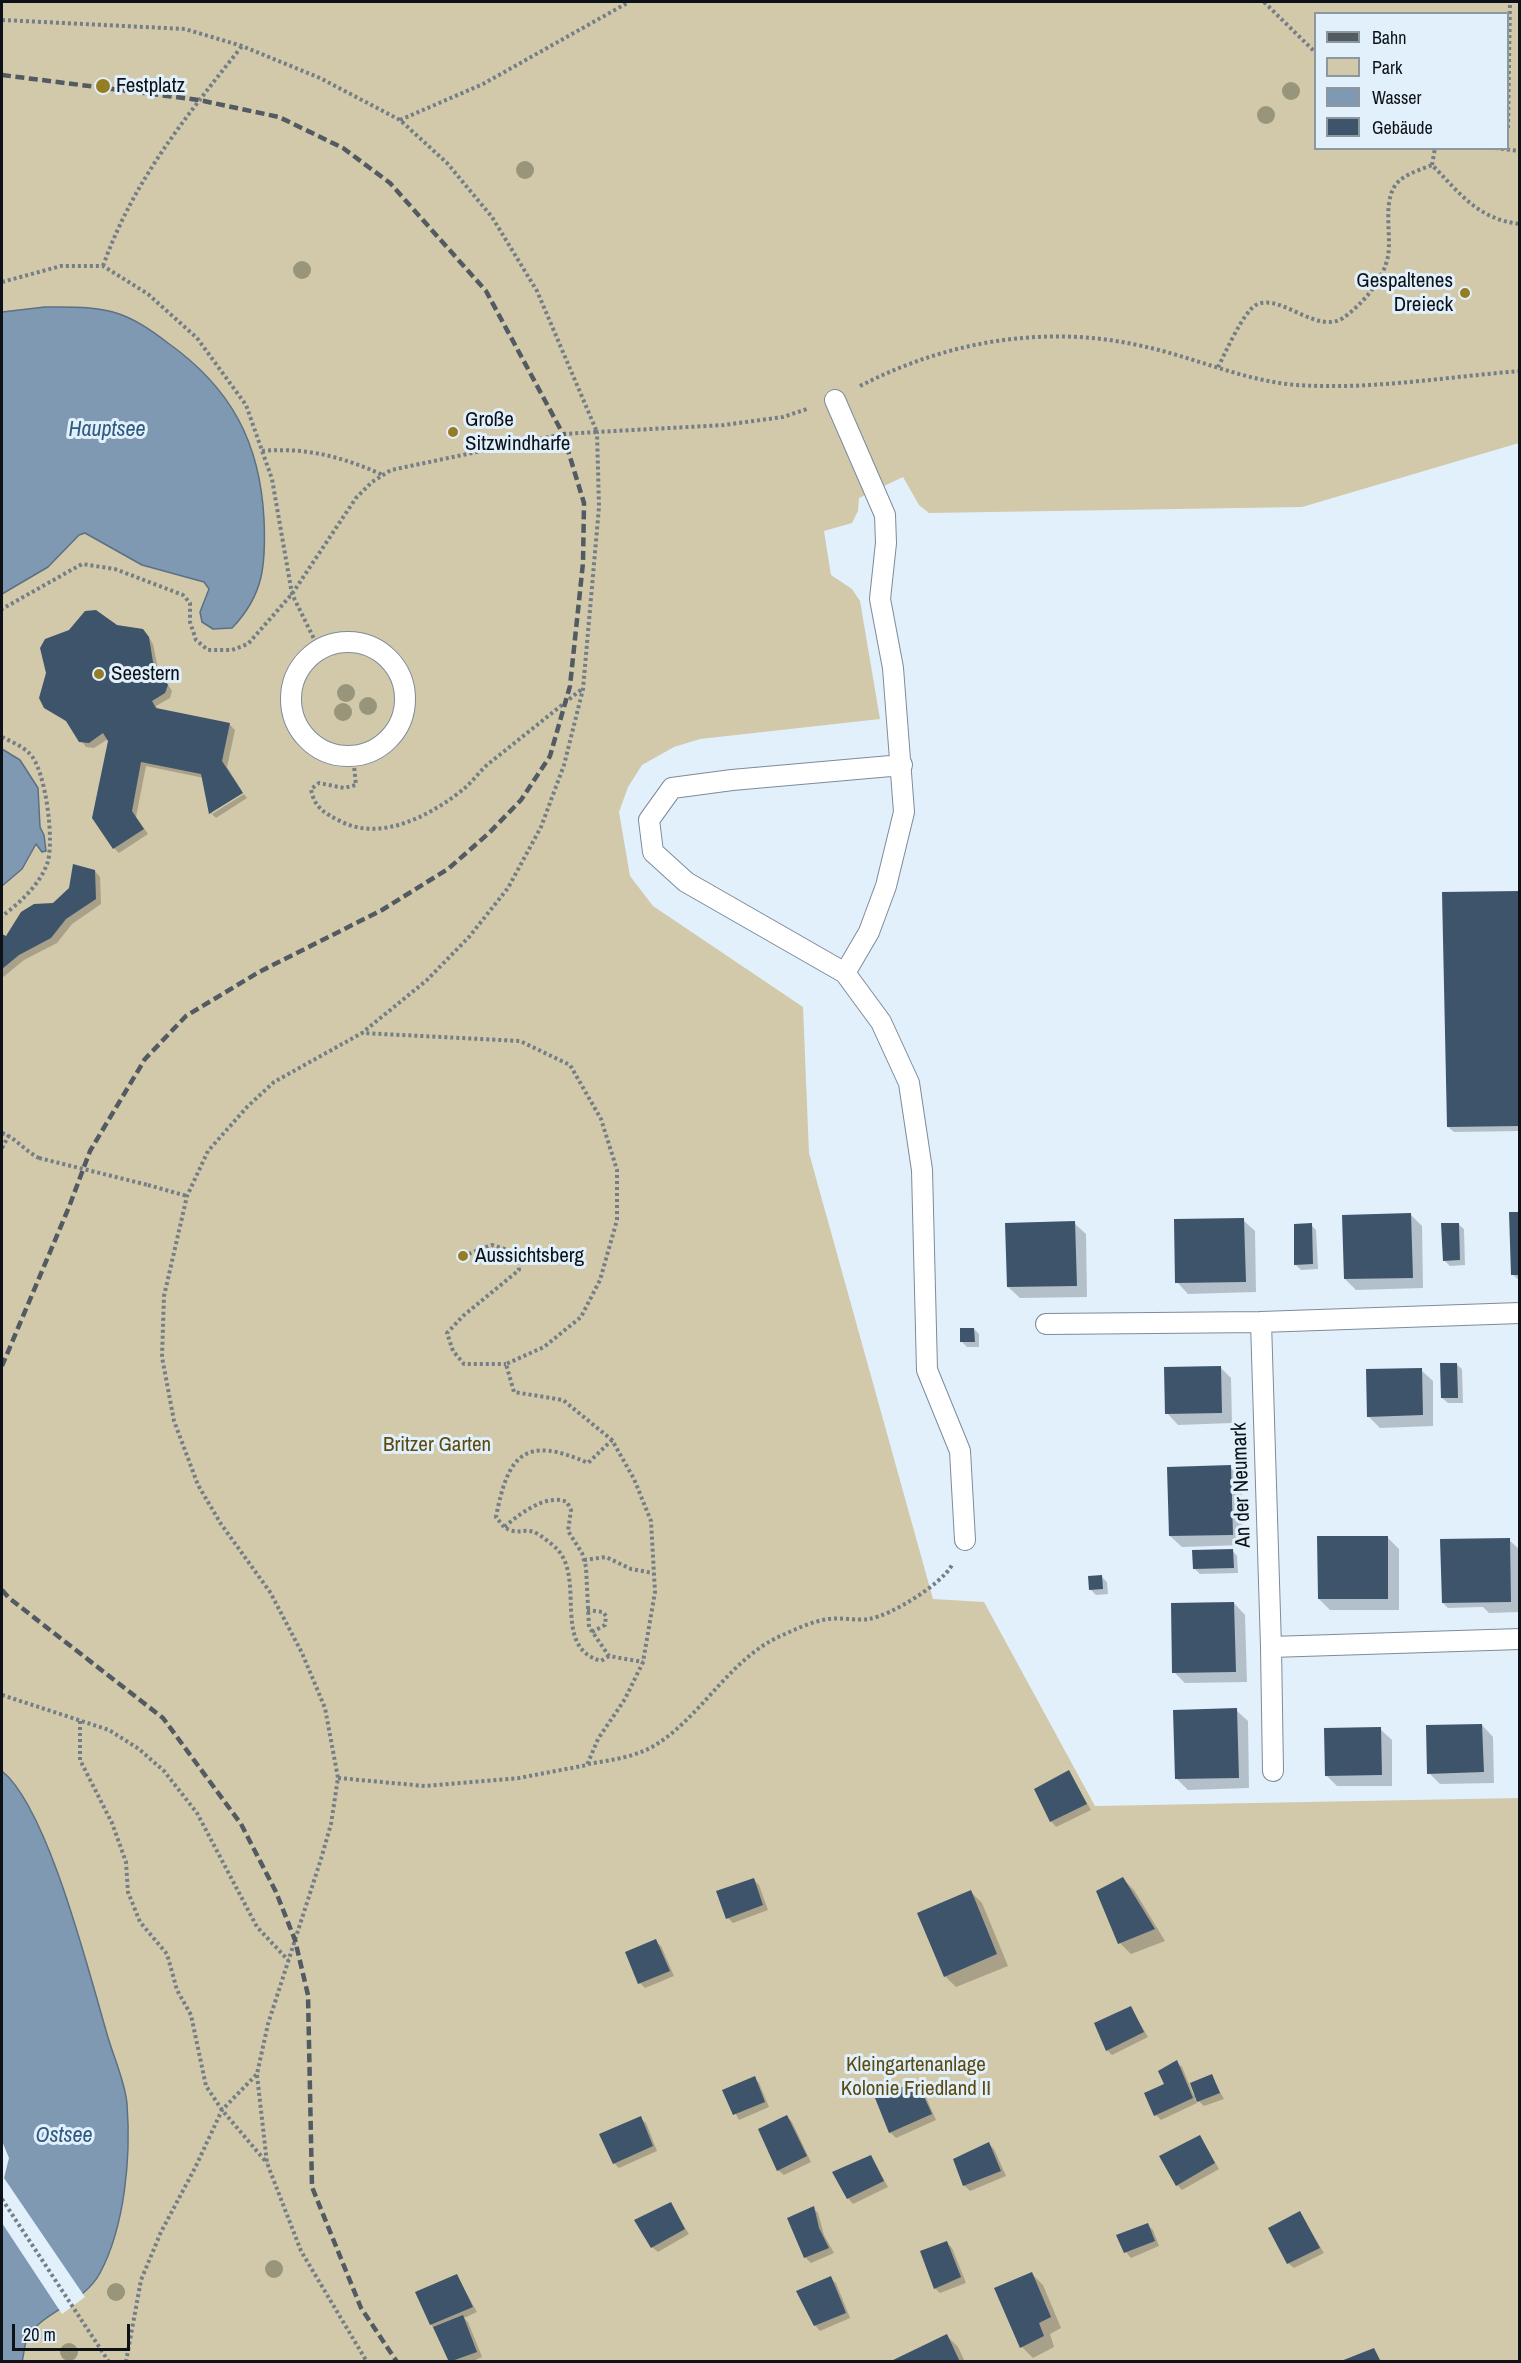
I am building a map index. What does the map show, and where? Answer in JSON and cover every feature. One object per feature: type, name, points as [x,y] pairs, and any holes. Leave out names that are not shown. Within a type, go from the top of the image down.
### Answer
[{"type":"lane","points":[[835,400],[885,515],[886,543],[880,599],[893,668],[904,812],[886,886],[870,932],[845,973]]},
{"type":"lane","points":[[357,642],[376,649],[391,662],[401,679],[405,696],[403,712],[397,728],[372,752],[353,756],[334,754],[316,747],[302,734],[293,716],[291,697],[294,678],[304,661],[319,649],[338,643],[357,642]]},
{"type":"lane","points":[[902,765],[732,780],[672,788],[649,820],[653,852],[686,882],[845,973],[881,1022],[909,1083],[921,1170],[927,1370],[960,1451],[965,1540]]},
{"type":"lane","points":[[1046,1324],[1261,1322],[1520,1313]]},
{"type":"lane","name":"An der Neumark","points":[[1261,1322],[1273,1771]]},
{"type":"lane","points":[[1271,1647],[1520,1639]]},
{"type":"path","points":[[400,120],[483,84],[629,2]]},
{"type":"path","points":[[1264,2],[1314,51]]},
{"type":"path","points":[[1509,65],[1510,2]]},
{"type":"path","points":[[2,20],[185,29],[242,46],[320,78],[400,120],[447,163],[492,217],[537,291],[597,432],[600,507],[583,689],[564,765],[545,817],[508,888],[469,937],[428,980],[362,1033],[274,1082],[247,1107],[208,1151],[187,1196],[164,1296],[162,1357],[174,1421],[198,1485],[221,1524],[270,1592],[302,1653],[325,1708],[338,1778],[331,1824],[268,2024],[257,2074],[267,2163],[301,2251],[367,2361]]},
{"type":"path","points":[[103,266],[114,234],[138,185],[173,132],[242,46]]},
{"type":"path","points":[[1432,165],[1435,150]]},
{"type":"path","points":[[1432,165],[1469,203],[1487,216],[1520,224]]},
{"type":"path","points":[[1218,367],[1248,312],[1256,305],[1269,303],[1327,322],[1341,319],[1362,301],[1377,282],[1388,257],[1393,191],[1399,181],[1432,165]]},
{"type":"path","points":[[2,282],[60,266],[103,266],[148,294],[198,338],[246,405],[272,479],[292,594],[319,649]]},
{"type":"path","points":[[2,609],[82,564],[115,569],[183,595],[190,603],[190,622],[196,640],[208,650],[232,650],[248,644],[292,594],[356,498],[391,470],[495,450],[533,440],[597,432],[724,425],[771,418],[835,400],[886,373],[941,352],[1014,337],[1084,336],[1142,346],[1274,382],[1344,386],[1520,371]]},
{"type":"path","points":[[262,451],[289,449],[336,455],[384,475]]},
{"type":"path","points":[[353,756],[356,785],[344,788],[319,783],[311,789],[313,802],[326,814],[348,826],[377,830],[398,824],[430,813],[448,800],[489,763],[583,689]]},
{"type":"path","points":[[2,736],[30,753],[39,767],[48,800],[49,845],[47,864],[25,897],[2,916]]},
{"type":"path","points":[[362,1033],[520,1041],[570,1065],[601,1119],[617,1170],[617,1220],[600,1280],[581,1317],[544,1347],[506,1364],[464,1364],[453,1351],[447,1333],[519,1270],[517,1253],[492,1245],[463,1256]]},
{"type":"path","points":[[2,1132],[25,1151],[39,1158],[187,1196]]},
{"type":"path","points":[[2,1148],[9,1136]]},
{"type":"path","points":[[506,1364],[514,1392],[564,1400],[612,1440],[634,1479],[651,1521],[655,1592],[643,1662],[625,1699],[598,1739],[587,1765]]},
{"type":"path","points":[[612,1440],[588,1463],[562,1451],[543,1449],[527,1452],[512,1466],[502,1484],[496,1517],[504,1527],[514,1533],[534,1532],[558,1550],[567,1566],[573,1634],[582,1650],[591,1658],[601,1661],[609,1656],[643,1662]]},
{"type":"path","points":[[504,1527],[512,1519],[550,1499],[559,1498],[567,1502],[572,1510],[568,1531],[584,1560],[589,1627],[609,1656]]},
{"type":"path","points":[[584,1560],[606,1557],[631,1569],[653,1573]]},
{"type":"path","points":[[338,1778],[425,1786],[519,1778],[627,1757],[657,1745],[688,1719],[726,1677],[754,1652],[783,1634],[828,1619],[870,1619],[895,1610],[929,1587]]},
{"type":"path","points":[[587,1610],[603,1612],[606,1616],[605,1625],[592,1632]]},
{"type":"path","points":[[2,1695],[109,1730],[139,1749],[164,1771],[197,1813],[257,1927],[288,1960]]},
{"type":"path","points":[[80,1722],[80,1760],[112,1823],[126,1862],[129,1892],[140,1922],[167,1954],[177,1990],[191,2015],[206,2086],[222,2110],[267,2163]]},
{"type":"path","points":[[126,2361],[141,2280],[161,2232],[222,2110],[257,2074]]},
{"type":"path","points":[[2,2199],[109,2361]]},
{"type":"green space","name":"Britzer Garten","points":[[2,2],[1519,2],[1519,443],[1302,507],[929,513],[919,505],[903,477],[859,498],[858,511],[852,523],[824,531],[831,575],[852,589],[860,601],[880,719],[700,739],[674,747],[642,765],[628,787],[619,812],[630,876],[653,906],[803,1007],[809,1153],[933,1599],[984,1602],[1095,1806],[1519,1798],[1519,2361],[2,2362]]},
{"type":"water","name":"Hauptsee","points":[[45,307],[105,310],[142,325],[190,360],[225,398],[238,419],[256,465],[264,519],[264,550],[257,591],[243,616],[232,628],[213,629],[202,622],[200,612],[209,589],[204,582],[142,565],[85,533],[79,535],[48,567],[2,594],[2,312]]},
{"type":"water","points":[[2,749],[20,760],[38,788],[40,827],[44,835],[46,851],[42,852],[36,844],[22,869],[2,886]]},
{"type":"water","name":"Ostsee","points":[[2,1771],[19,1790],[51,1854],[124,2086],[128,2125],[127,2168],[121,2213],[109,2254],[93,2284],[33,2330],[26,2341],[22,2362],[2,2361]]},
{"type":"pier","points":[[2,2141],[9,2158],[4,2178],[85,2297],[62,2314],[2,2223]]},
{"type":"building","points":[[96,610],[117,625],[143,629],[149,637],[153,662],[168,685],[165,693],[152,701],[156,708],[230,723],[222,761],[243,793],[209,814],[201,774],[141,762],[132,811],[144,829],[113,849],[92,818],[108,741],[103,733],[89,743],[79,742],[66,721],[44,708],[39,698],[46,673],[40,648],[45,639],[69,630],[85,611]]},
{"type":"building","points":[[73,864],[95,870],[96,899],[66,919],[51,938],[19,955],[2,969],[2,934],[6,936],[21,912],[34,904],[53,903],[69,888]]},
{"type":"building","points":[[1520,891],[1520,1126],[1447,1127],[1442,892]]},
{"type":"building","points":[[1509,1212],[1520,1212],[1520,1275],[1511,1275]]},
{"type":"building","points":[[1411,1213],[1413,1278],[1344,1279],[1342,1215]]},
{"type":"building","points":[[1244,1218],[1246,1282],[1175,1283],[1174,1219]]},
{"type":"building","points":[[1075,1221],[1077,1286],[1007,1287],[1005,1223]]},
{"type":"building","points":[[1312,1223],[1313,1264],[1294,1265],[1294,1224]]},
{"type":"building","points":[[1441,1223],[1459,1223],[1460,1260],[1443,1261]]},
{"type":"building","points":[[960,1328],[974,1328],[975,1342],[960,1342]]},
{"type":"building","points":[[1440,1363],[1457,1363],[1458,1398],[1441,1398]]},
{"type":"building","points":[[1221,1366],[1222,1413],[1165,1414],[1164,1367]]},
{"type":"building","points":[[1422,1368],[1423,1415],[1367,1417],[1366,1369]]},
{"type":"building","points":[[1231,1465],[1233,1535],[1169,1536],[1167,1467]]},
{"type":"building","points":[[1317,1536],[1388,1536],[1388,1599],[1318,1599]]},
{"type":"building","points":[[1510,1538],[1511,1602],[1442,1603],[1440,1539]]},
{"type":"building","points":[[1233,1549],[1234,1568],[1193,1569],[1192,1550]]},
{"type":"building","points":[[1102,1575],[1103,1589],[1089,1590],[1088,1576]]},
{"type":"building","points":[[1234,1602],[1236,1672],[1172,1673],[1171,1603]]},
{"type":"building","points":[[1237,1708],[1239,1778],[1175,1779],[1173,1710]]},
{"type":"building","points":[[1482,1724],[1484,1772],[1427,1774],[1426,1725]]},
{"type":"building","points":[[1381,1727],[1382,1775],[1325,1776],[1324,1728]]},
{"type":"building","points":[[1069,1770],[1087,1804],[1050,1822],[1034,1789]]},
{"type":"building","points":[[1123,1877],[1155,1929],[1118,1944],[1096,1891]]},
{"type":"building","points":[[754,1878],[763,1905],[726,1919],[716,1891]]},
{"type":"building","points":[[971,1890],[997,1954],[944,1977],[917,1913]]},
{"type":"building","points":[[656,1939],[670,1971],[638,1984],[625,1952]]},
{"type":"building","points":[[1131,2006],[1144,2032],[1106,2051],[1094,2023]]},
{"type":"building","points":[[1177,2060],[1193,2098],[1154,2116],[1144,2093],[1164,2084],[1158,2071]]},
{"type":"building","points":[[1212,2074],[1220,2093],[1197,2102],[1190,2083]]},
{"type":"building","points":[[755,2076],[765,2102],[733,2115],[722,2090]]},
{"type":"building","points":[[917,2081],[932,2114],[889,2133],[875,2098]]},
{"type":"building","points":[[787,2115],[807,2156],[777,2171],[758,2129]]},
{"type":"building","points":[[641,2116],[653,2146],[613,2164],[599,2134]]},
{"type":"building","points":[[1200,2135],[1215,2163],[1176,2186],[1159,2156]]},
{"type":"building","points":[[989,2142],[1001,2171],[963,2186],[953,2159]]},
{"type":"building","points":[[871,2155],[884,2181],[847,2199],[832,2172]]},
{"type":"building","points":[[671,2202],[685,2229],[651,2248],[634,2220]]},
{"type":"building","points":[[814,2206],[819,2228],[829,2248],[804,2258],[787,2218]]},
{"type":"building","points":[[1300,2211],[1320,2248],[1287,2264],[1268,2228]]},
{"type":"building","points":[[1148,2223],[1155,2241],[1124,2253],[1116,2235]]},
{"type":"building","points":[[947,2241],[961,2277],[934,2289],[920,2251]]},
{"type":"building","points":[[1032,2272],[1051,2317],[1039,2323],[1044,2336],[1020,2348],[994,2288]]},
{"type":"building","points":[[457,2274],[473,2307],[430,2325],[415,2292]]},
{"type":"building","points":[[831,2276],[846,2313],[814,2326],[796,2291]]},
{"type":"building","points":[[463,2315],[477,2352],[449,2362],[433,2327]]},
{"type":"building","points":[[947,2334],[960,2362],[889,2362]]},
{"type":"building","points":[[1374,2348],[1381,2362],[1341,2362],[1341,2361]]},
{"type":"railway","points":[[2,75],[199,100],[279,117],[343,148],[390,183],[486,291],[563,434],[584,503],[583,563],[570,686],[550,756],[521,800],[489,833],[448,869],[382,910],[259,972],[186,1016],[145,1059],[90,1151],[2,1366]]},
{"type":"railway","points":[[2,1590],[9,1598],[163,1718],[241,1824],[276,1892],[295,1940],[308,1995],[312,2187],[361,2308],[397,2362]]},
{"type":"place","name":"Festplatz","points":[[103,86]]},
{"type":"place","name":"Gespaltenes Dreieck","points":[[1465,293]]},
{"type":"place","name":"Große Sitzwindharfe","points":[[453,432]]},
{"type":"place","name":"Seestern","points":[[99,674]]},
{"type":"place","name":"Aussichtsberg","points":[[463,1256]]},
{"type":"park label","name":"Kleingartenanlage Kolonie Friedland II","points":[[916,2077]]}]
